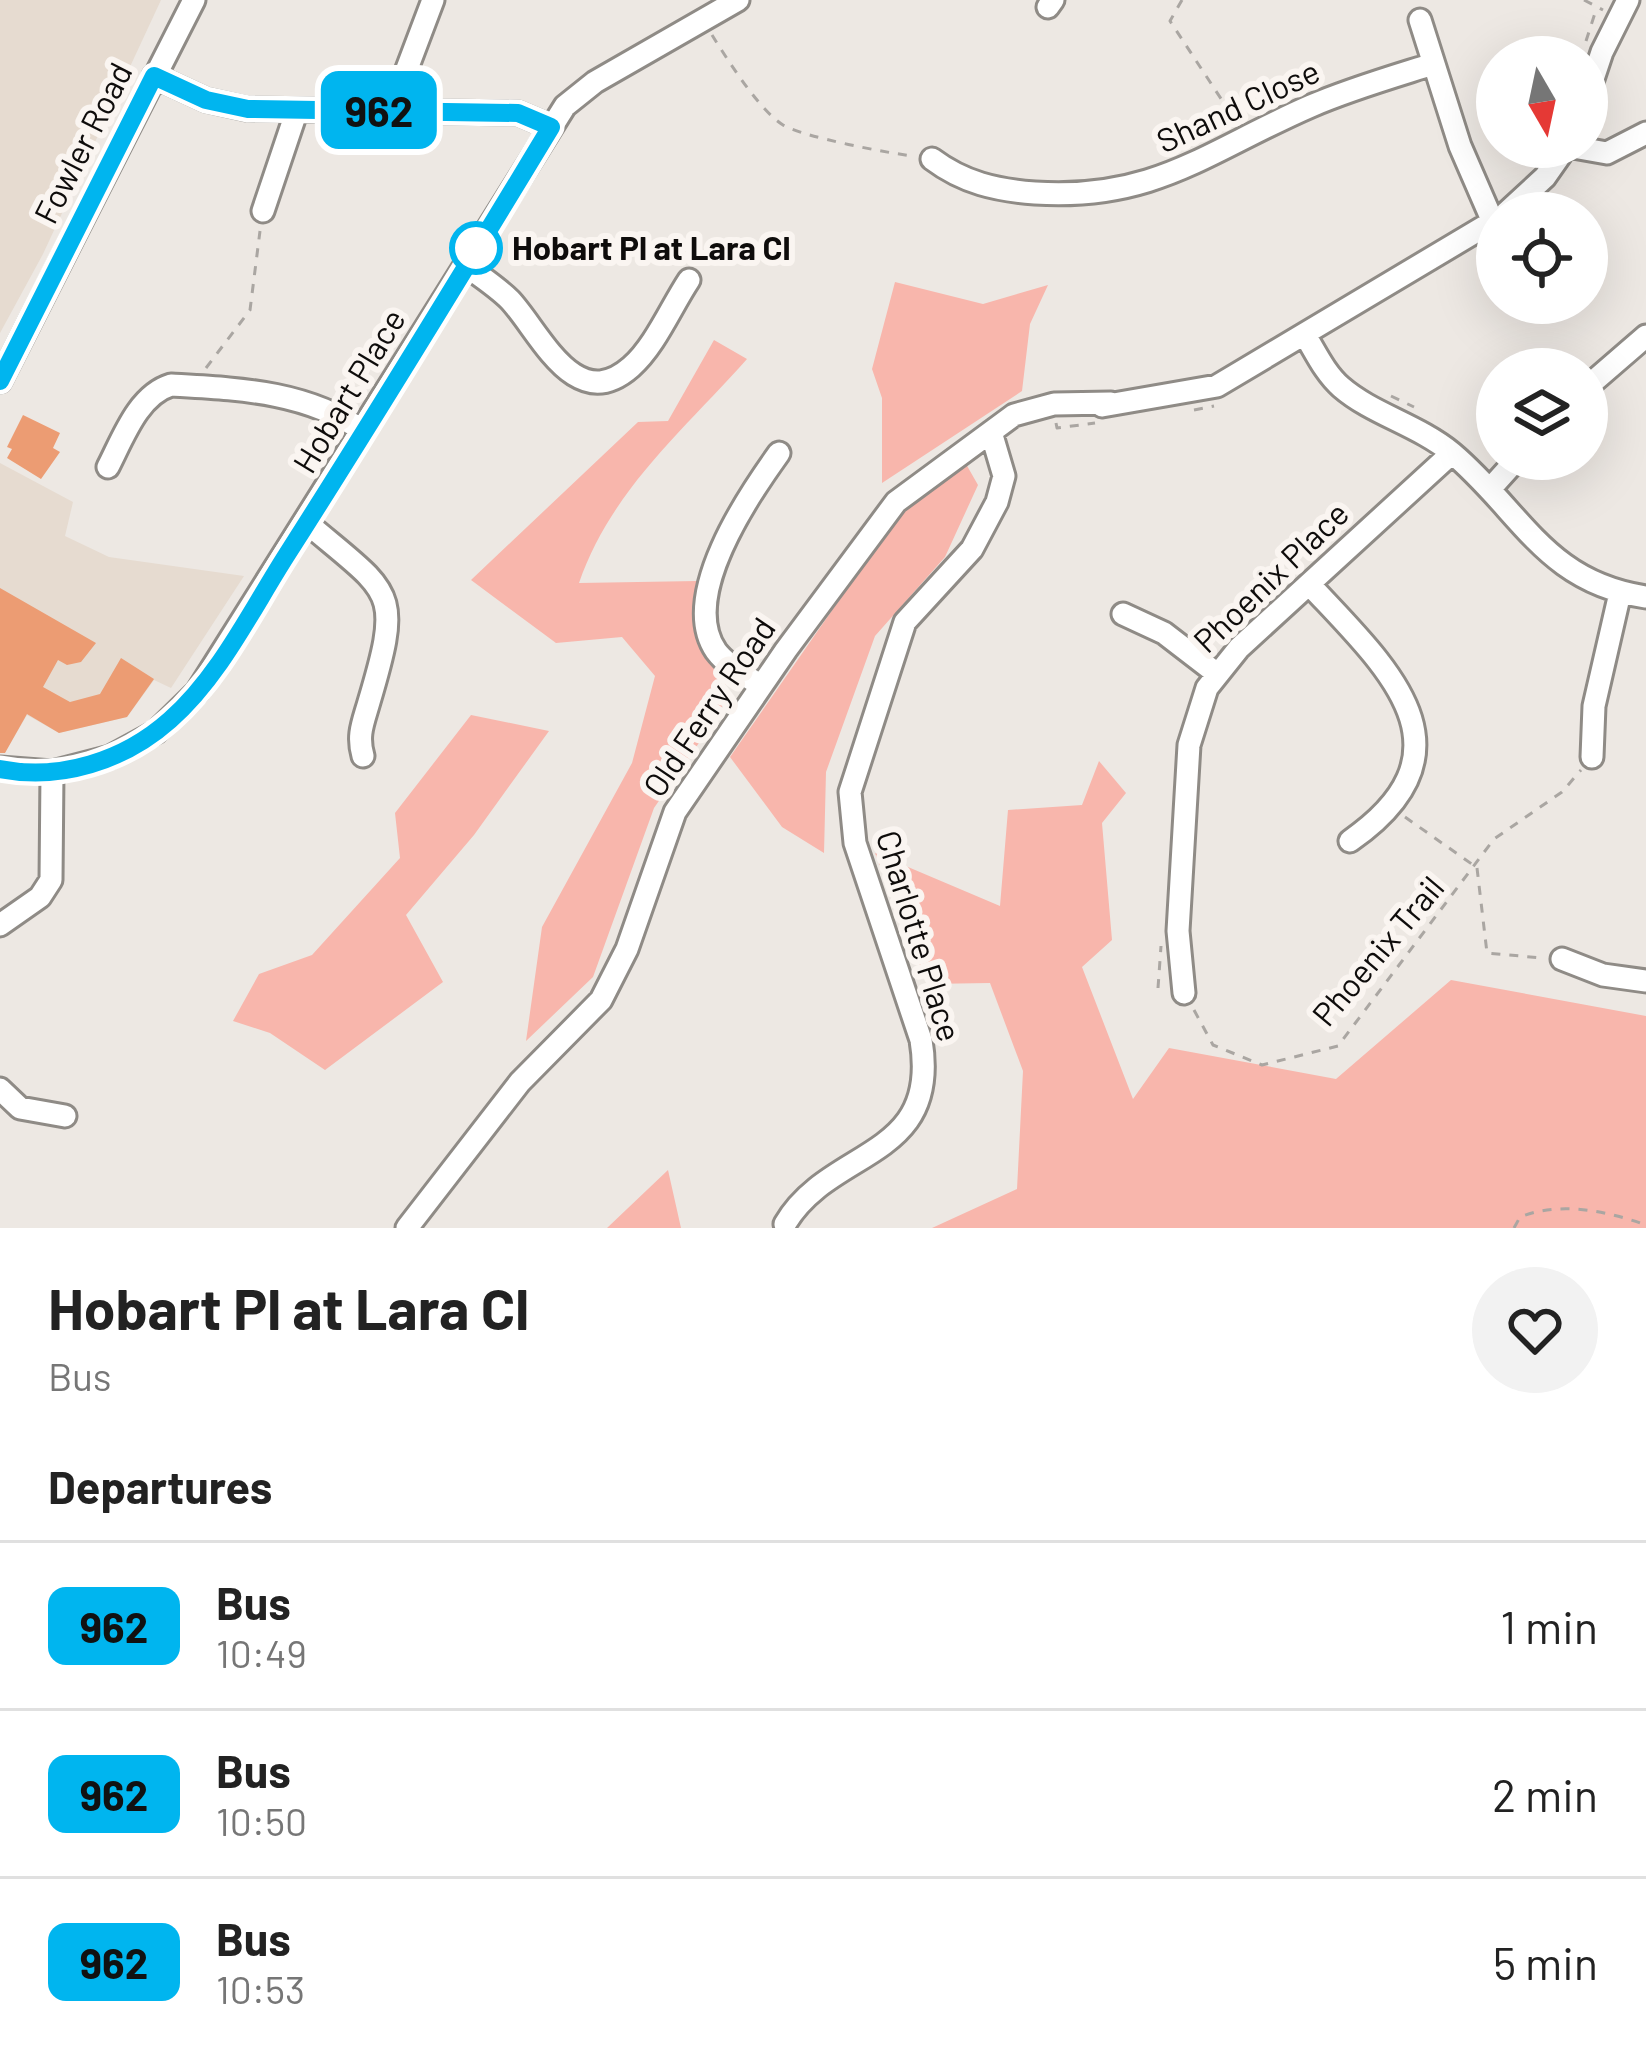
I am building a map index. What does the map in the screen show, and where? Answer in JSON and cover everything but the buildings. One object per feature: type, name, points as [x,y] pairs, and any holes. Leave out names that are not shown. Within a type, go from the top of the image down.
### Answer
[{"type":"street","name":"Fowler Road","points":[[0,381],[194,0]]},
{"type":"street","points":[[392,111],[434,0]]},
{"type":"street","name":"Hobart Place","points":[[0,769],[52,772],[128,749],[184,708],[307,523],[551,127],[587,87],[702,13],[738,0]]},
{"type":"street","points":[[1603,36],[1628,0]]},
{"type":"street","points":[[1595,36],[1603,4]]},
{"type":"street","points":[[1420,20],[1432,64],[1487,192]]},
{"type":"street","name":"Shand Close","points":[[932,159],[954,175],[986,187],[1088,194],[1167,177],[1312,105],[1432,64]]},
{"type":"street","points":[[154,76],[221,105],[518,113],[551,127]]},
{"type":"street","points":[[263,211],[297,110]]},
{"type":"street","name":"Old Ferry Road","points":[[1608,152],[1646,133]]},
{"type":"street","name":"Old Ferry Road","points":[[1530,192],[1552,168]]},
{"type":"street","name":"Old Ferry Road","points":[[406,1228],[520,1082],[601,1000],[627,949],[667,827],[761,686],[896,502],[1015,415],[1039,407],[1202,391],[1476,231]]},
{"type":"street","points":[[465,265],[513,303],[571,374],[597,382],[619,375],[635,362],[688,280]]},
{"type":"street","points":[[1305,334],[1342,388],[1452,453],[1544,552],[1573,573],[1620,593],[1646,597]]},
{"type":"street","points":[[1608,369],[1646,336]]},
{"type":"street","points":[[108,466],[151,394],[171,385],[303,399],[337,412],[363,431]]},
{"type":"street","name":"Charlotte Place","points":[[785,1224],[813,1189],[896,1137],[918,1100],[924,1059],[921,1040],[855,843],[850,792],[905,622],[973,549],[998,502],[1004,476],[991,432]]},
{"type":"street","points":[[761,686],[716,651],[709,629],[711,582],[731,524],[778,453]]},
{"type":"street","name":"Phoenix Place","points":[[1184,993],[1178,931],[1190,745],[1199,704],[1216,673],[1452,453]]},
{"type":"street","points":[[1490,489],[1498,480]]},
{"type":"street","points":[[307,523],[378,583],[388,605],[386,640],[358,738],[363,756]]},
{"type":"street","points":[[1309,584],[1387,668],[1408,704],[1413,749],[1407,778],[1391,807],[1350,841]]},
{"type":"street","points":[[1592,757],[1594,706],[1620,593]]},
{"type":"street","points":[[1123,614],[1164,633],[1216,673]]},
{"type":"street","points":[[0,925],[40,897],[51,880],[52,772]]},
{"type":"street","points":[[1562,959],[1603,975],[1646,981]]},
{"type":"street","points":[[0,1089],[20,1108],[65,1116]]},
{"type":"path","points":[[1182,0],[1170,21],[1246,139]]},
{"type":"path","points":[[1595,36],[1603,4]]},
{"type":"path","points":[[702,13],[745,83],[782,124],[879,152],[932,159]]},
{"type":"path","points":[[191,386],[250,310],[263,211]]},
{"type":"path","points":[[1391,807],[1478,867],[1494,839],[1562,792],[1592,757]]},
{"type":"path","name":"Phoenix Trail","points":[[1184,993],[1213,1045],[1262,1065],[1338,1046],[1478,867]]},
{"type":"path","name":"Phoenix Trail","points":[[1478,867],[1487,953],[1562,959]]},
{"type":"path","points":[[1158,988],[1161,938]]},
{"type":"path","points":[[1514,1228],[1520,1216],[1538,1210],[1582,1209],[1646,1225]]},
{"type":"shaded area","points":[[0,0],[161,0],[43,254],[0,333]]},
{"type":"shaded area","points":[[895,282],[983,304],[1048,285],[1030,324],[1022,391],[882,483],[882,398],[872,369]]},
{"type":"shaded area","points":[[714,340],[747,359],[630,490],[579,583],[697,581],[702,633],[727,679],[721,711],[654,808],[593,977],[526,1041],[542,927],[632,763],[655,676],[622,637],[556,643],[471,580],[638,422],[668,421]]},
{"type":"shaded area","points":[[0,463],[73,502],[65,536],[109,557],[244,576],[171,688],[154,680],[127,717],[59,733],[27,715],[7,749],[0,745]]},
{"type":"shaded area","points":[[966,464],[978,485],[945,557],[875,636],[826,772],[824,853],[782,827],[730,757],[897,517]]},
{"type":"shaded area","points":[[471,715],[549,731],[474,835],[406,915],[443,982],[325,1070],[270,1033],[233,1021],[259,974],[312,955],[400,858],[395,813]]},
{"type":"shaded area","points":[[1099,761],[1126,793],[1102,823],[1112,940],[1082,967],[1133,1099],[1169,1048],[1336,1079],[1451,980],[1646,1016],[1646,1228],[932,1228],[1017,1189],[1023,1071],[990,983],[927,984],[875,853],[1000,906],[1008,810],[1082,805]]},
{"type":"shaded area","points":[[668,1170],[681,1228],[607,1228]]},
{"type":"bus line","name":"962","points":[[0,381],[154,76],[206,100],[248,109],[518,113],[551,127],[307,523],[184,708],[143,740],[91,764],[52,772],[0,769]]},
{"type":"place","name":"Hobart Pl at Lara Cl","points":[[476,248]]}]
